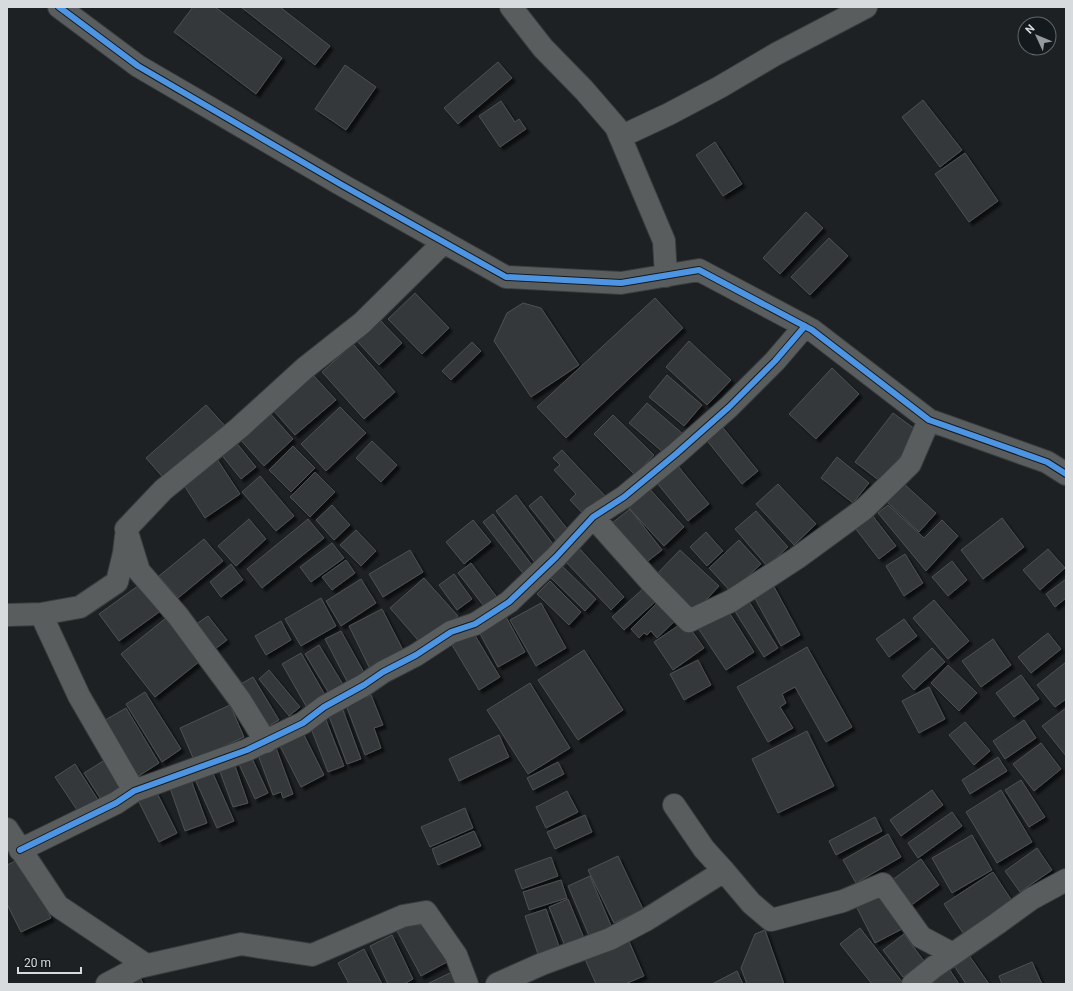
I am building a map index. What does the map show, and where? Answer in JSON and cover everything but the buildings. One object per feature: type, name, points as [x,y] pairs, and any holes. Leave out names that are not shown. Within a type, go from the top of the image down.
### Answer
[{"type":"street","points":[[59,7],[138,66],[342,185],[506,277],[621,283],[699,270],[812,330],[929,420],[1047,462],[1066,474]]},
{"type":"street","points":[[511,7],[543,48],[584,90],[616,127],[664,241],[666,276]]},
{"type":"street","points":[[620,137],[669,114],[720,87],[776,54],[866,7]]},
{"type":"street","points":[[7,615],[41,614],[80,607],[117,582],[124,553],[126,529],[164,490],[239,428],[305,368],[362,323],[444,242]]},
{"type":"street","points":[[20,850],[116,803],[134,791],[266,742],[303,723],[324,707],[364,685],[383,672],[416,655],[451,632],[475,624],[509,602],[556,557],[593,517],[624,497],[676,454],[723,412],[775,361],[805,326]]},
{"type":"street","points":[[593,517],[650,581],[689,621],[731,601],[797,558],[864,509],[910,464],[929,420]]},
{"type":"street","points":[[126,529],[139,571],[178,616],[240,700],[266,742]]},
{"type":"street","points":[[41,614],[78,696],[134,791]]},
{"type":"street","points":[[674,805],[704,849],[751,903],[771,920],[843,901],[883,884],[921,937],[953,954]]},
{"type":"street","points":[[7,829],[58,906],[144,972]]},
{"type":"street","points":[[497,984],[542,964],[610,939],[646,920],[724,871]]},
{"type":"street","points":[[914,984],[934,967],[998,924],[1031,899],[1066,880]]},
{"type":"street","points":[[107,984],[241,944],[312,955],[403,916],[426,912],[456,955],[467,984]]},
{"type":"cycle path","points":[[59,7],[138,66],[342,185],[506,277],[621,283],[699,270],[812,330],[929,420],[1047,462],[1066,474]]},
{"type":"cycle path","points":[[20,850],[116,803],[134,791],[247,750],[303,723],[324,707],[364,685],[383,672],[416,655],[451,632],[475,624],[509,602],[556,557],[593,517],[624,497],[729,407],[775,361],[805,326]]}]
